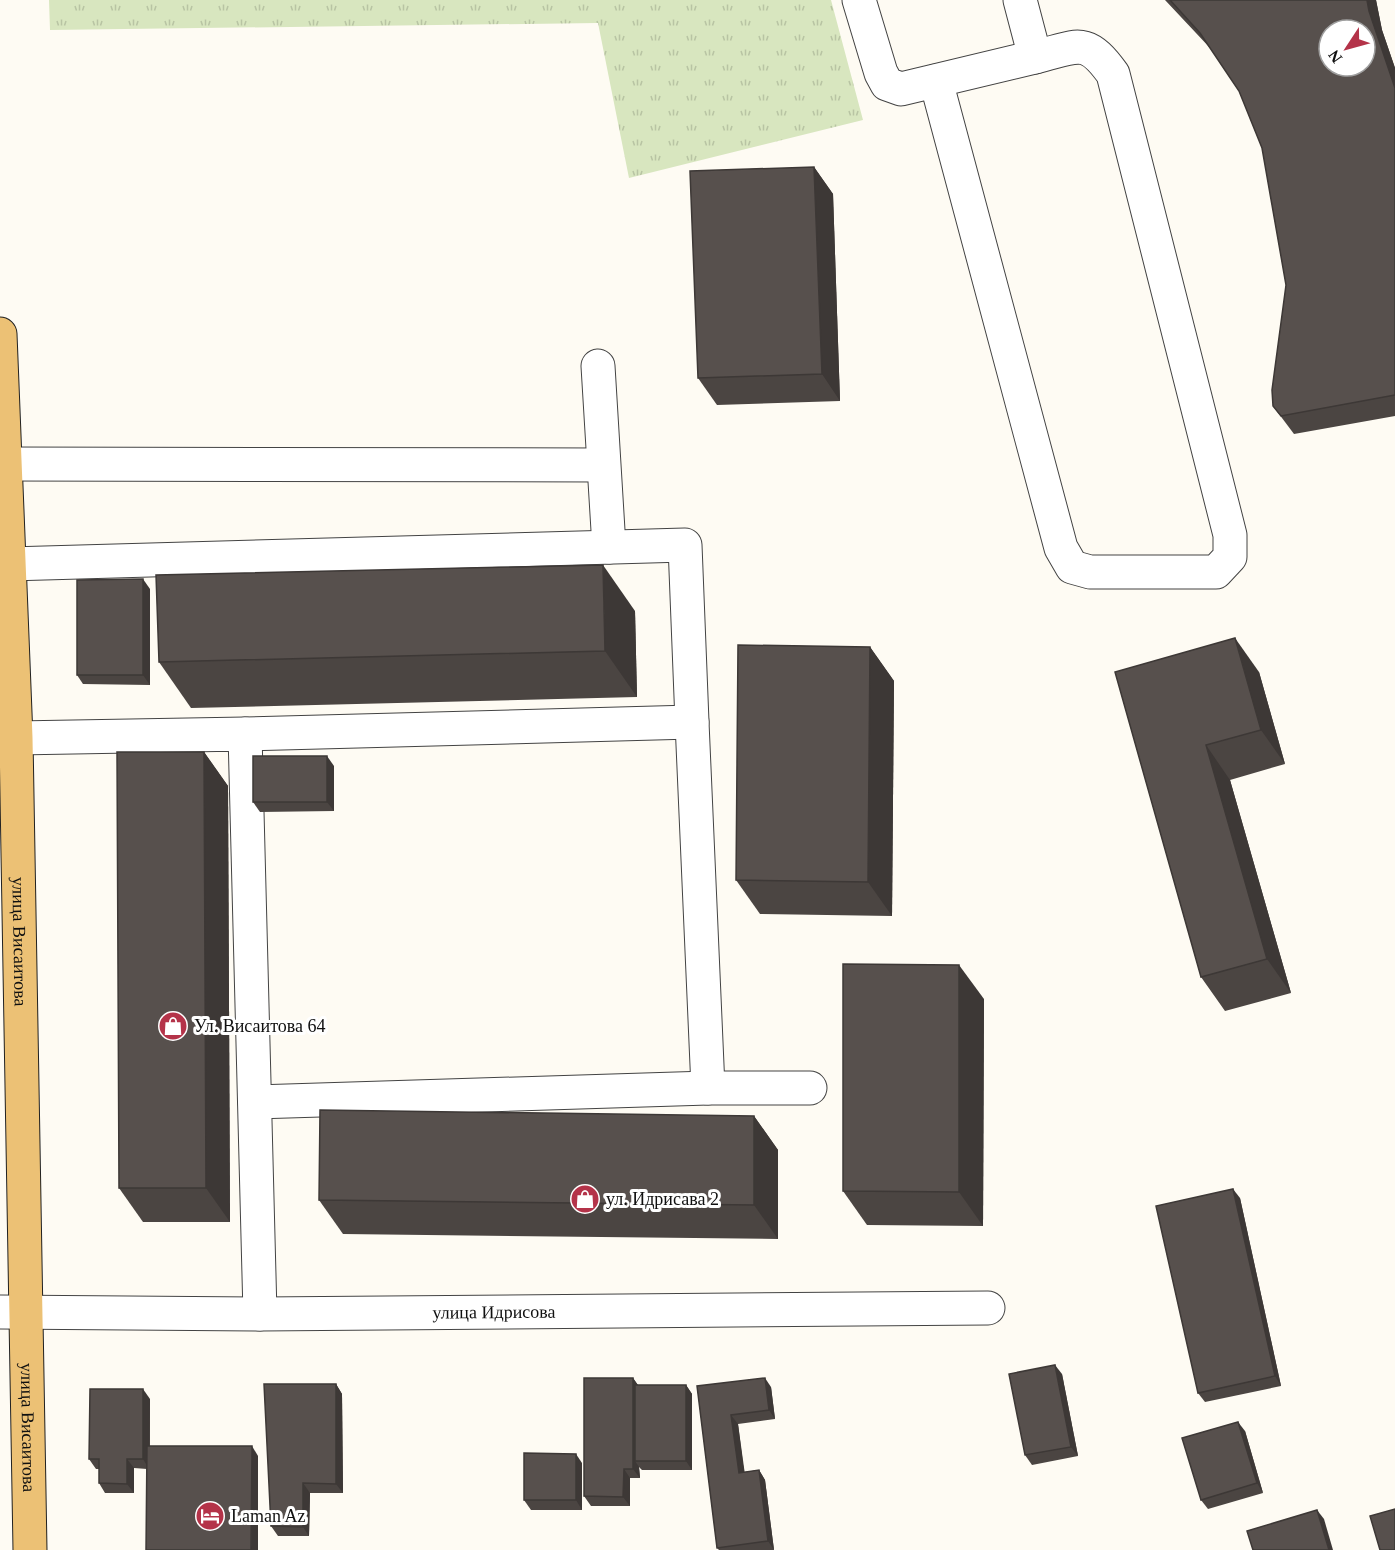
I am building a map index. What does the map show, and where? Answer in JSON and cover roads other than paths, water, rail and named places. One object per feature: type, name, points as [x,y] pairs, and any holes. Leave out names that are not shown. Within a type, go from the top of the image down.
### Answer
[{"type":"main road","name":"улица Висаитова","points":[[0,334],[5,464],[4,523],[9,564],[16,738],[12,1312],[30,1550]]},
{"type":"street","points":[[860,0],[881,74],[887,84],[900,89],[1082,46],[1097,52],[1113,74],[1230,535],[1230,557],[1216,572],[1090,572],[1072,567],[1061,548],[936,81]]},
{"type":"street","points":[[1020,0],[1035,57]]},
{"type":"street","points":[[598,366],[609,547]]},
{"type":"street","points":[[5,464],[603,465]]},
{"type":"street","points":[[9,564],[685,545],[708,1088]]},
{"type":"street","points":[[16,738],[692,722]]},
{"type":"street","points":[[245,734],[260,1314]]},
{"type":"street","points":[[255,1102],[708,1088],[810,1088]]},
{"type":"street","name":"улица Идрисова","points":[[12,1312],[260,1314],[988,1308]]},
{"type":"place","name":"Ул. Висаитова 64","points":[[173,1026]]},
{"type":"place","name":"ул. Идрисава 2","points":[[585,1199]]},
{"type":"place","name":"Laman Az","points":[[210,1516]]}]
